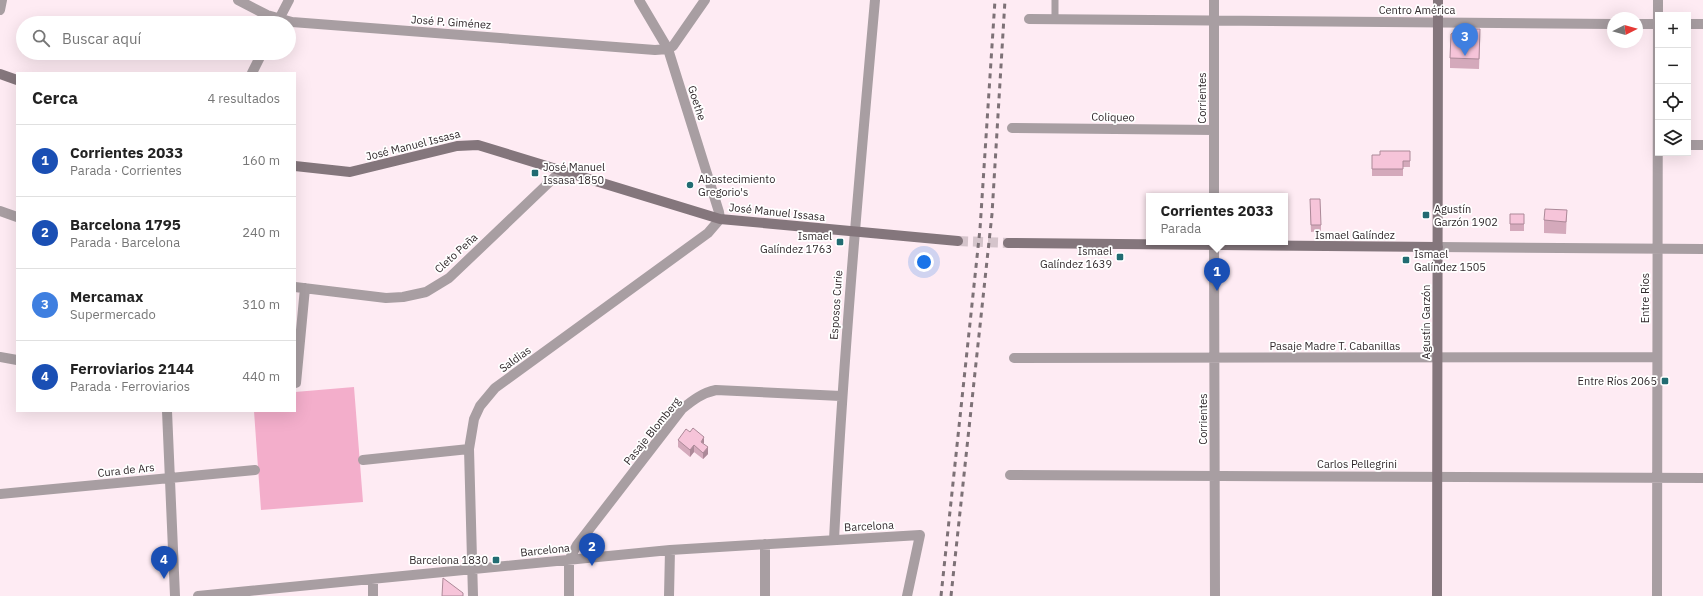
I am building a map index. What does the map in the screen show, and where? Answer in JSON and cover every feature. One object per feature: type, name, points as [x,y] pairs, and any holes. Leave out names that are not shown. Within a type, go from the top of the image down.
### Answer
[{"type":"main road","name":"Agustín Garzón","points":[[1436,596],[1438,0]]},
{"type":"main road","points":[[0,74],[16,80]]},
{"type":"main road","name":"José Manuel Issasa","points":[[296,166],[350,172],[468,144],[478,144],[561,171],[720,219],[958,241]]},
{"type":"main road","name":"Ismael Galíndez","points":[[1008,244],[1146,244]]},
{"type":"main road","name":"Ismael Galíndez","points":[[1270,245],[1438,248]]},
{"type":"street","points":[[0,10],[2,0]]},
{"type":"street","name":"José P. Giménez","points":[[238,0],[268,16]]},
{"type":"street","points":[[281,16],[289,0]]},
{"type":"street","name":"Goethe","points":[[639,0],[668,49],[720,219]]},
{"type":"street","points":[[668,49],[680,37],[705,0]]},
{"type":"street","name":"Esposos Curie","points":[[834,540],[841,396],[875,0]]},
{"type":"street","name":"Corrientes","points":[[1214,0],[1214,193]]},
{"type":"street","name":"Entre Ríos","points":[[1658,0],[1658,12]]},
{"type":"street","name":"Centro América","points":[[1029,19],[1607,24]]},
{"type":"street","name":"José P. Giménez","points":[[296,22],[655,50],[668,49]]},
{"type":"street","points":[[1643,24],[1655,24]]},
{"type":"street","points":[[1691,24],[1703,24]]},
{"type":"street","name":"Entre Ríos","points":[[1658,48],[1658,120]]},
{"type":"street","points":[[252,72],[258,60]]},
{"type":"street","name":"Coliqueo","points":[[1012,128],[1214,130]]},
{"type":"street","points":[[1691,145],[1703,145]]},
{"type":"street","name":"Entre Ríos","points":[[1657,596],[1658,156]]},
{"type":"street","name":"Cleto Peña","points":[[300,288],[386,298],[403,297],[426,292],[449,278],[561,171]]},
{"type":"street","points":[[0,211],[16,217]]},
{"type":"street","name":"Saldias","points":[[473,596],[470,449],[474,419],[480,406],[495,388],[708,234],[720,219]]},
{"type":"street","name":"Corrientes","points":[[1214,245],[1215,596]]},
{"type":"street","name":"Ismael Galíndez","points":[[1438,248],[1703,249]]},
{"type":"street","points":[[296,383],[300,288]]},
{"type":"street","points":[[0,357],[16,360]]},
{"type":"street","name":"Pasaje Madre T. Cabanillas","points":[[1014,358],[1657,358]]},
{"type":"street","name":"Pasaje Blomberg","points":[[569,560],[576,545],[682,410],[705,392],[728,390],[841,396]]},
{"type":"street","points":[[167,412],[175,596]]},
{"type":"street","points":[[363,460],[470,449]]},
{"type":"street","name":"Cura de Ars","points":[[0,494],[255,470]]},
{"type":"street","name":"Carlos Pellegrini","points":[[1010,475],[1703,478]]},
{"type":"street","name":"Barcelona","points":[[198,596],[276,592],[373,579],[670,550],[920,535],[906,596]]},
{"type":"street","points":[[765,544],[765,596]]},
{"type":"street","points":[[669,596],[670,550]]},
{"type":"street","points":[[569,560],[569,596]]},
{"type":"street","points":[[373,579],[373,596]]},
{"type":"lane","points":[[1055,0],[1055,19]]},
{"type":"shaded area","points":[[354,387],[363,502],[261,510],[254,412],[296,412],[296,392]]},
{"type":"building","points":[[1459,29],[1480,29],[1479,59],[1450,58],[1451,34]]},
{"type":"building","points":[[1380,151],[1410,151],[1410,161],[1403,161],[1403,169],[1372,169],[1372,155],[1380,155]]},
{"type":"building","points":[[1310,199],[1320,199],[1321,225],[1311,225]]},
{"type":"building","points":[[1545,209],[1567,210],[1566,222],[1544,220]]},
{"type":"building","points":[[1510,214],[1524,214],[1524,224],[1510,224]]},
{"type":"building","points":[[693,428],[704,437],[701,442],[708,447],[703,453],[694,445],[690,450],[678,440],[686,429],[690,432]]},
{"type":"building","points":[[443,578],[463,593],[463,596],[442,596]]},
{"type":"tunnel","points":[[958,241],[1008,243]]},
{"type":"railway","points":[[941,596],[980,229],[995,0]]},
{"type":"railway","points":[[951,596],[992,214],[1005,0]]},
{"type":"place","name":"Mercamax","points":[[1465,56]]},
{"type":"place","name":"José Manuel Issasa 1850","points":[[535,173]]},
{"type":"place","name":"Abastecimiento Gregorio's","points":[[690,185]]},
{"type":"place","name":"Agustín Garzón 1902","points":[[1426,215]]},
{"type":"place","name":"Ismael Galíndez 1763","points":[[840,242]]},
{"type":"place","name":"Ismael Galíndez 1639","points":[[1120,257]]},
{"type":"place","name":"Ismael Galíndez 1505","points":[[1406,260]]},
{"type":"place","name":"Corrientes 2033","points":[[1217,291]]},
{"type":"place","name":"Entre Ríos 2065","points":[[1665,381]]},
{"type":"place","name":"Barcelona 1830","points":[[496,560]]},
{"type":"place","name":"Barcelona 1795","points":[[592,566]]},
{"type":"place","name":"Ferroviarios 2144","points":[[164,579]]}]
